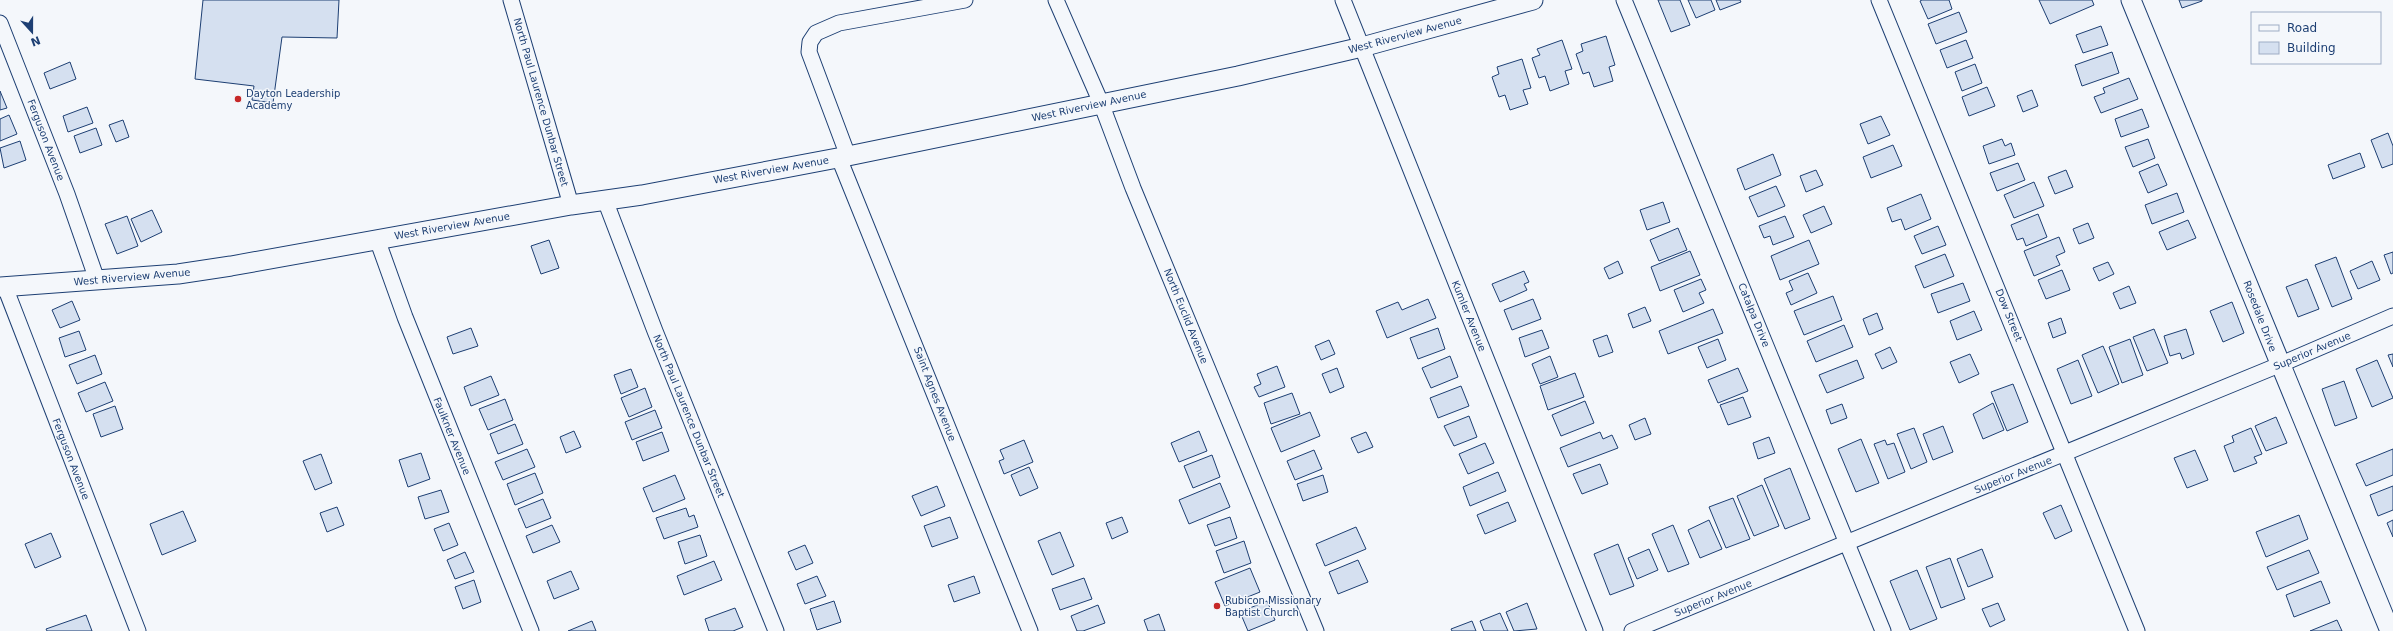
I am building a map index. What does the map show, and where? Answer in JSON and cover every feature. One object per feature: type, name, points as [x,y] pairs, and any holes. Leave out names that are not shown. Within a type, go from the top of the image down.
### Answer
[{"type":"street","name":"North Paul Laurence Dunbar Street","points":[[511,0],[571,205]]},
{"type":"street","name":"Saint Agnes Avenue","points":[[965,0],[839,23],[816,33],[810,42],[809,52],[843,157],[1030,631]]},
{"type":"street","name":"North Euclid Avenue","points":[[1056,0],[1101,103],[1135,194],[1316,631]]},
{"type":"street","name":"Kumler Avenue","points":[[1343,0],[1595,631]]},
{"type":"street","name":"West Riverview Avenue","points":[[3,287],[178,274],[843,157],[1238,76],[1362,47],[1533,0]]},
{"type":"street","name":"Catalpa Drive","points":[[1624,0],[1883,631]]},
{"type":"street","name":"Dow Street","points":[[1879,0],[2137,631]]},
{"type":"street","name":"Rosedale Drive","points":[[2131,0],[2390,631]]},
{"type":"street","name":"Ferguson Avenue","points":[[0,23],[67,194],[97,280]]},
{"type":"street","name":"North Paul Laurence Dunbar Street","points":[[605,200],[660,345],[776,631]]},
{"type":"street","name":"Faulkner Avenue","points":[[377,239],[410,330],[531,631]]},
{"type":"street","name":"Ferguson Avenue","points":[[3,287],[138,631]]},
{"type":"street","name":"Superior Avenue","points":[[1632,631],[2280,365],[2393,316]]},
{"type":"building","points":[[203,0],[339,0],[337,38],[282,37],[273,103],[252,100],[254,86],[195,79]]},
{"type":"building","points":[[1658,0],[1680,0],[1690,25],[1671,32]]},
{"type":"building","points":[[1688,0],[1711,0],[1715,10],[1696,18]]},
{"type":"building","points":[[1716,0],[1740,0],[1741,2],[1720,10]]},
{"type":"building","points":[[1949,0],[1952,9],[1928,19],[1920,1]]},
{"type":"building","points":[[2039,0],[2092,0],[2094,5],[2050,24]]},
{"type":"building","points":[[2179,0],[2202,0],[2202,1],[2182,8]]},
{"type":"building","points":[[1959,12],[1967,32],[1936,44],[1928,24]]},
{"type":"building","points":[[2101,26],[2108,45],[2083,53],[2076,35]]},
{"type":"building","points":[[1606,36],[1615,65],[1609,67],[1613,81],[1594,87],[1589,72],[1583,74],[1576,54],[1583,51],[1581,44]]},
{"type":"building","points":[[1562,40],[1572,69],[1565,71],[1569,84],[1550,91],[1545,76],[1539,78],[1532,58],[1540,55],[1537,49]]},
{"type":"building","points":[[1966,40],[1973,58],[1947,68],[1940,50]]},
{"type":"building","points":[[2112,52],[2119,73],[2082,86],[2075,65]]},
{"type":"building","points":[[1522,59],[1531,88],[1523,90],[1528,104],[1510,110],[1505,95],[1499,97],[1492,77],[1499,74],[1497,67]]},
{"type":"building","points":[[70,62],[76,79],[50,89],[44,73]]},
{"type":"building","points":[[1975,64],[1982,83],[1962,91],[1955,72]]},
{"type":"building","points":[[2129,78],[2138,99],[2101,113],[2094,97],[2105,93],[2103,88]]},
{"type":"building","points":[[1987,87],[1995,106],[1969,116],[1962,97]]},
{"type":"building","points":[[2032,90],[2038,106],[2023,112],[2017,96]]},
{"type":"building","points":[[0,91],[7,108],[0,110]]},
{"type":"building","points":[[87,107],[93,123],[68,132],[63,116]]},
{"type":"building","points":[[2142,109],[2149,127],[2121,137],[2115,119]]},
{"type":"building","points":[[9,115],[17,134],[0,141],[0,119]]},
{"type":"building","points":[[1881,116],[1890,135],[1868,144],[1860,124]]},
{"type":"building","points":[[123,120],[129,137],[116,142],[109,125]]},
{"type":"building","points":[[96,128],[102,145],[80,153],[74,136]]},
{"type":"building","points":[[2388,133],[2393,146],[2393,164],[2382,168],[2371,140]]},
{"type":"building","points":[[2002,139],[2005,146],[2011,143],[2015,155],[1989,164],[1983,146]]},
{"type":"building","points":[[2148,139],[2155,158],[2133,167],[2125,147]]},
{"type":"building","points":[[20,141],[26,160],[4,168],[0,148]]},
{"type":"building","points":[[1893,145],[1902,166],[1871,178],[1863,157]]},
{"type":"building","points":[[2360,153],[2365,167],[2333,179],[2328,165]]},
{"type":"building","points":[[1773,154],[1781,175],[1745,190],[1737,169]]},
{"type":"building","points":[[2018,163],[2025,180],[1997,191],[1990,173]]},
{"type":"building","points":[[2158,164],[2167,185],[2148,193],[2139,172]]},
{"type":"building","points":[[1816,170],[1823,185],[1806,192],[1800,176]]},
{"type":"building","points":[[2066,170],[2073,187],[2055,194],[2048,177]]},
{"type":"building","points":[[2034,182],[2044,206],[2014,218],[2004,195]]},
{"type":"building","points":[[1776,186],[1785,206],[1758,217],[1749,197]]},
{"type":"building","points":[[2177,193],[2184,212],[2152,224],[2145,205]]},
{"type":"building","points":[[1921,194],[1931,219],[1905,230],[1901,219],[1892,222],[1887,208]]},
{"type":"building","points":[[1663,202],[1670,222],[1647,230],[1640,210]]},
{"type":"building","points":[[1824,206],[1832,224],[1811,233],[1803,215]]},
{"type":"building","points":[[152,210],[162,232],[141,242],[131,219]]},
{"type":"building","points":[[2038,214],[2047,237],[2026,246],[2023,238],[2017,240],[2011,225]]},
{"type":"building","points":[[127,216],[138,246],[117,254],[105,224]]},
{"type":"building","points":[[1785,216],[1794,237],[1773,245],[1770,236],[1764,238],[1759,226]]},
{"type":"building","points":[[2188,220],[2196,238],[2167,250],[2159,232]]},
{"type":"building","points":[[2088,223],[2094,238],[2079,244],[2073,229]]},
{"type":"building","points":[[1938,226],[1946,245],[1922,254],[1914,236]]},
{"type":"building","points":[[1678,228],[1687,250],[1659,261],[1650,240]]},
{"type":"building","points":[[2059,237],[2065,252],[2056,256],[2060,265],[2034,276],[2024,251]]},
{"type":"building","points":[[549,240],[559,268],[541,274],[531,246]]},
{"type":"building","points":[[1809,240],[1819,264],[1780,280],[1771,256]]},
{"type":"building","points":[[1690,251],[1700,275],[1660,291],[1651,267]]},
{"type":"building","points":[[2393,252],[2393,273],[2391,274],[2384,255]]},
{"type":"building","points":[[1945,254],[1954,276],[1924,288],[1915,266]]},
{"type":"building","points":[[2336,257],[2352,299],[2332,307],[2315,265]]},
{"type":"building","points":[[1618,261],[1623,273],[1609,279],[1604,268]]},
{"type":"building","points":[[2372,261],[2380,280],[2358,289],[2350,271]]},
{"type":"building","points":[[2108,262],[2114,274],[2099,281],[2093,268]]},
{"type":"building","points":[[2062,270],[2070,290],[2046,299],[2038,280]]},
{"type":"building","points":[[1524,271],[1529,282],[1524,284],[1527,290],[1500,302],[1492,284]]},
{"type":"building","points":[[1808,273],[1817,293],[1791,305],[1786,293],[1793,290],[1789,281]]},
{"type":"building","points":[[1701,279],[1706,290],[1699,293],[1704,303],[1683,312],[1674,290]]},
{"type":"building","points":[[2307,279],[2319,309],[2298,317],[2286,287]]},
{"type":"building","points":[[1963,283],[1970,301],[1938,313],[1931,294]]},
{"type":"building","points":[[2129,286],[2136,303],[2120,309],[2113,293]]},
{"type":"building","points":[[1833,296],[1842,320],[1804,335],[1794,311]]},
{"type":"building","points":[[1428,299],[1436,318],[1387,338],[1376,311],[1398,302],[1402,310]]},
{"type":"building","points":[[1533,299],[1541,319],[1512,330],[1504,310]]},
{"type":"building","points":[[72,301],[80,320],[60,328],[52,310]]},
{"type":"building","points":[[2232,302],[2244,333],[2223,342],[2210,311]]},
{"type":"building","points":[[1645,307],[1651,321],[1633,328],[1628,314]]},
{"type":"building","points":[[1713,309],[1723,333],[1668,354],[1659,331]]},
{"type":"building","points":[[1974,311],[1982,330],[1957,340],[1950,321]]},
{"type":"building","points":[[1877,313],[1883,329],[1869,335],[1863,319]]},
{"type":"building","points":[[2061,318],[2066,333],[2053,338],[2048,323]]},
{"type":"building","points":[[1844,325],[1853,347],[1816,362],[1807,341]]},
{"type":"building","points":[[471,328],[478,346],[453,354],[447,337]]},
{"type":"building","points":[[1438,328],[1445,349],[1418,359],[1410,338]]},
{"type":"building","points":[[2154,329],[2168,363],[2147,371],[2133,337]]},
{"type":"building","points":[[2186,329],[2194,354],[2182,359],[2180,353],[2170,356],[2164,336]]},
{"type":"building","points":[[1542,330],[1549,348],[1525,357],[1519,338]]},
{"type":"building","points":[[79,331],[86,350],[65,357],[59,338]]},
{"type":"building","points":[[1607,335],[1613,352],[1599,357],[1593,340]]},
{"type":"building","points":[[1718,339],[1726,360],[1707,368],[1698,347]]},
{"type":"building","points":[[2130,339],[2143,375],[2122,383],[2109,347]]},
{"type":"building","points":[[1329,340],[1335,354],[1321,360],[1315,346]]},
{"type":"building","points":[[2103,346],[2119,384],[2098,393],[2082,355]]},
{"type":"building","points":[[1890,347],[1897,362],[1882,369],[1875,354]]},
{"type":"building","points":[[1970,354],[1979,374],[1959,383],[1950,362]]},
{"type":"building","points":[[2393,354],[2393,367],[2388,355]]},
{"type":"building","points":[[95,355],[102,374],[77,384],[69,365]]},
{"type":"building","points":[[1450,356],[1458,377],[1431,388],[1422,368]]},
{"type":"building","points":[[1550,356],[1558,377],[1540,384],[1532,364]]},
{"type":"building","points":[[1857,360],[1864,378],[1827,393],[1819,375]]},
{"type":"building","points":[[2078,360],[2092,396],[2071,404],[2057,369]]},
{"type":"building","points":[[2377,360],[2393,398],[2372,407],[2356,369]]},
{"type":"building","points":[[1277,366],[1285,387],[1259,397],[1254,387],[1261,384],[1257,374]]},
{"type":"building","points":[[1337,368],[1344,387],[1330,393],[1322,374]]},
{"type":"building","points":[[1738,368],[1748,391],[1718,403],[1708,380]]},
{"type":"building","points":[[631,369],[638,387],[621,394],[614,375]]},
{"type":"building","points":[[1575,373],[1584,397],[1548,410],[1540,386]]},
{"type":"building","points":[[491,376],[499,395],[471,406],[464,387]]},
{"type":"building","points":[[2344,381],[2357,418],[2335,426],[2322,389]]},
{"type":"building","points":[[105,382],[113,401],[86,412],[78,393]]},
{"type":"building","points":[[2013,384],[2028,422],[2007,431],[1991,392]]},
{"type":"building","points":[[1461,386],[1469,406],[1438,418],[1430,398]]},
{"type":"building","points":[[645,388],[652,407],[629,417],[621,398]]},
{"type":"building","points":[[1292,393],[1300,414],[1271,424],[1264,403]]},
{"type":"building","points":[[1743,397],[1751,417],[1728,425],[1720,405]]},
{"type":"building","points":[[505,399],[513,420],[488,430],[479,409]]},
{"type":"building","points":[[1585,401],[1594,423],[1561,436],[1552,415]]},
{"type":"building","points":[[1993,403],[2004,430],[1983,439],[1973,414]]},
{"type":"building","points":[[1842,404],[1847,418],[1831,424],[1826,410]]},
{"type":"building","points":[[115,406],[123,429],[101,437],[93,414]]},
{"type":"building","points":[[655,410],[662,428],[632,440],[625,422]]},
{"type":"building","points":[[1310,412],[1320,436],[1281,452],[1271,428]]},
{"type":"building","points":[[1469,416],[1477,437],[1454,446],[1444,426]]},
{"type":"building","points":[[2276,417],[2287,443],[2266,451],[2255,426]]},
{"type":"building","points":[[1645,418],[1651,434],[1635,440],[1629,425]]},
{"type":"building","points":[[515,424],[523,444],[498,454],[490,434]]},
{"type":"building","points":[[1943,426],[1953,452],[1933,460],[1923,434]]},
{"type":"building","points":[[1914,428],[1927,462],[1911,469],[1897,434]]},
{"type":"building","points":[[2251,428],[2262,454],[2254,457],[2257,463],[2234,472],[2224,446],[2234,442],[2232,436]]},
{"type":"building","points":[[574,431],[581,447],[566,453],[560,437]]},
{"type":"building","points":[[1199,431],[1207,451],[1179,462],[1171,443]]},
{"type":"building","points":[[662,432],[669,451],[643,461],[636,442]]},
{"type":"building","points":[[1366,432],[1373,447],[1358,453],[1351,438]]},
{"type":"building","points":[[1600,432],[1603,439],[1612,435],[1618,448],[1568,467],[1560,448]]},
{"type":"building","points":[[1769,437],[1775,453],[1758,459],[1753,443]]},
{"type":"building","points":[[1861,439],[1879,483],[1856,492],[1838,449]]},
{"type":"building","points":[[1024,440],[1033,462],[1004,474],[999,461],[1004,459],[1000,450]]},
{"type":"building","points":[[1885,440],[1887,445],[1894,443],[1905,472],[1888,479],[1874,444]]},
{"type":"building","points":[[1485,443],[1494,463],[1468,474],[1459,454]]},
{"type":"building","points":[[527,449],[535,467],[503,480],[495,462]]},
{"type":"building","points":[[2393,449],[2393,475],[2366,486],[2356,464]]},
{"type":"building","points":[[1314,450],[1322,469],[1295,480],[1287,461]]},
{"type":"building","points":[[2195,450],[2208,480],[2187,488],[2174,458]]},
{"type":"building","points":[[421,453],[430,479],[408,487],[399,460]]},
{"type":"building","points":[[321,454],[332,483],[315,490],[303,461]]},
{"type":"building","points":[[1212,455],[1220,477],[1193,488],[1184,466]]},
{"type":"building","points":[[1600,464],[1608,484],[1582,494],[1573,474]]},
{"type":"building","points":[[1029,467],[1038,488],[1020,496],[1011,475]]},
{"type":"building","points":[[1790,468],[1810,519],[1785,529],[1764,479]]},
{"type":"building","points":[[1498,472],[1506,491],[1470,506],[1463,487]]},
{"type":"building","points":[[535,473],[543,493],[515,505],[507,484]]},
{"type":"building","points":[[675,475],[685,499],[653,512],[643,488]]},
{"type":"building","points":[[1323,475],[1328,492],[1303,501],[1297,484]]},
{"type":"building","points":[[1220,483],[1230,507],[1189,524],[1179,500]]},
{"type":"building","points":[[1762,485],[1779,526],[1754,536],[1737,496]]},
{"type":"building","points":[[937,486],[945,506],[921,516],[912,496]]},
{"type":"building","points":[[2393,486],[2393,510],[2378,516],[2370,495]]},
{"type":"building","points":[[441,490],[449,512],[425,519],[418,497]]},
{"type":"building","points":[[1733,498],[1750,539],[1726,548],[1709,507]]},
{"type":"building","points":[[543,499],[551,518],[526,528],[518,509]]},
{"type":"building","points":[[1508,502],[1516,521],[1485,534],[1477,515]]},
{"type":"building","points":[[2061,505],[2072,531],[2055,539],[2043,513]]},
{"type":"building","points":[[337,507],[344,525],[327,532],[320,513]]},
{"type":"building","points":[[686,508],[689,517],[694,515],[698,527],[664,539],[656,518]]},
{"type":"building","points":[[183,511],[196,541],[162,555],[150,524]]},
{"type":"building","points":[[2299,515],[2308,539],[2266,557],[2256,532]]},
{"type":"building","points":[[950,517],[958,538],[932,547],[924,526]]},
{"type":"building","points":[[1122,517],[1128,532],[1112,539],[1106,523]]},
{"type":"building","points":[[1230,517],[1237,538],[1215,546],[1207,525]]},
{"type":"building","points":[[1709,520],[1722,549],[1700,558],[1688,530]]},
{"type":"building","points":[[2393,520],[2393,537],[2387,523]]},
{"type":"building","points":[[449,523],[458,545],[443,551],[434,529]]},
{"type":"building","points":[[552,525],[560,542],[533,553],[526,536]]},
{"type":"building","points":[[1673,525],[1689,564],[1668,572],[1652,534]]},
{"type":"building","points":[[1356,527],[1366,549],[1325,566],[1316,544]]},
{"type":"building","points":[[1060,532],[1074,566],[1052,575],[1038,541]]},
{"type":"building","points":[[51,533],[61,557],[35,568],[25,544]]},
{"type":"building","points":[[700,535],[707,556],[685,564],[678,542]]},
{"type":"building","points":[[1244,541],[1251,563],[1224,573],[1216,551]]},
{"type":"building","points":[[1618,544],[1634,586],[1610,595],[1594,554]]},
{"type":"building","points":[[805,545],[813,563],[796,570],[788,552]]},
{"type":"building","points":[[1649,549],[1658,570],[1637,579],[1628,558]]},
{"type":"building","points":[[1982,549],[1993,577],[1968,587],[1957,559]]},
{"type":"building","points":[[2309,550],[2319,573],[2277,590],[2267,567]]},
{"type":"building","points":[[465,552],[474,572],[455,579],[447,560]]},
{"type":"building","points":[[1950,558],[1965,599],[1941,608],[1926,567]]},
{"type":"building","points":[[1358,560],[1368,582],[1338,594],[1329,572]]},
{"type":"building","points":[[714,561],[722,580],[684,595],[677,576]]},
{"type":"building","points":[[1250,568],[1260,592],[1225,606],[1215,582]]},
{"type":"building","points":[[1917,570],[1937,619],[1910,630],[1890,581]]},
{"type":"building","points":[[571,571],[579,589],[554,599],[547,581]]},
{"type":"building","points":[[817,576],[826,596],[805,604],[797,584]]},
{"type":"building","points":[[974,576],[980,593],[954,602],[948,585]]},
{"type":"building","points":[[1084,578],[1092,599],[1060,610],[1052,589]]},
{"type":"building","points":[[474,580],[481,602],[463,609],[455,587]]},
{"type":"building","points":[[2321,581],[2330,603],[2294,617],[2286,595]]},
{"type":"building","points":[[834,601],[841,622],[817,630],[810,609]]},
{"type":"building","points":[[1267,601],[1275,620],[1248,631],[1240,612]]},
{"type":"building","points":[[1527,603],[1537,629],[1514,631],[1506,612]]},
{"type":"building","points":[[1998,603],[2005,620],[1990,627],[1982,609]]},
{"type":"building","points":[[1098,605],[1105,623],[1083,631],[1077,631],[1071,616]]},
{"type":"building","points":[[735,608],[743,627],[733,631],[709,631],[705,619]]},
{"type":"building","points":[[1500,613],[1508,631],[1484,631],[1480,621]]},
{"type":"building","points":[[1159,614],[1165,631],[1148,631],[1144,620]]},
{"type":"building","points":[[86,615],[92,631],[47,631],[46,629]]},
{"type":"building","points":[[2337,620],[2342,631],[2310,631]]},
{"type":"building","points":[[592,621],[596,631],[568,631]]},
{"type":"building","points":[[1472,621],[1476,631],[1452,631],[1451,629]]},
{"type":"place","name":"Dayton Leadership Academy","points":[[238,99]]},
{"type":"place","name":"Rubicon Missionary Baptist Church","points":[[1217,606]]}]
